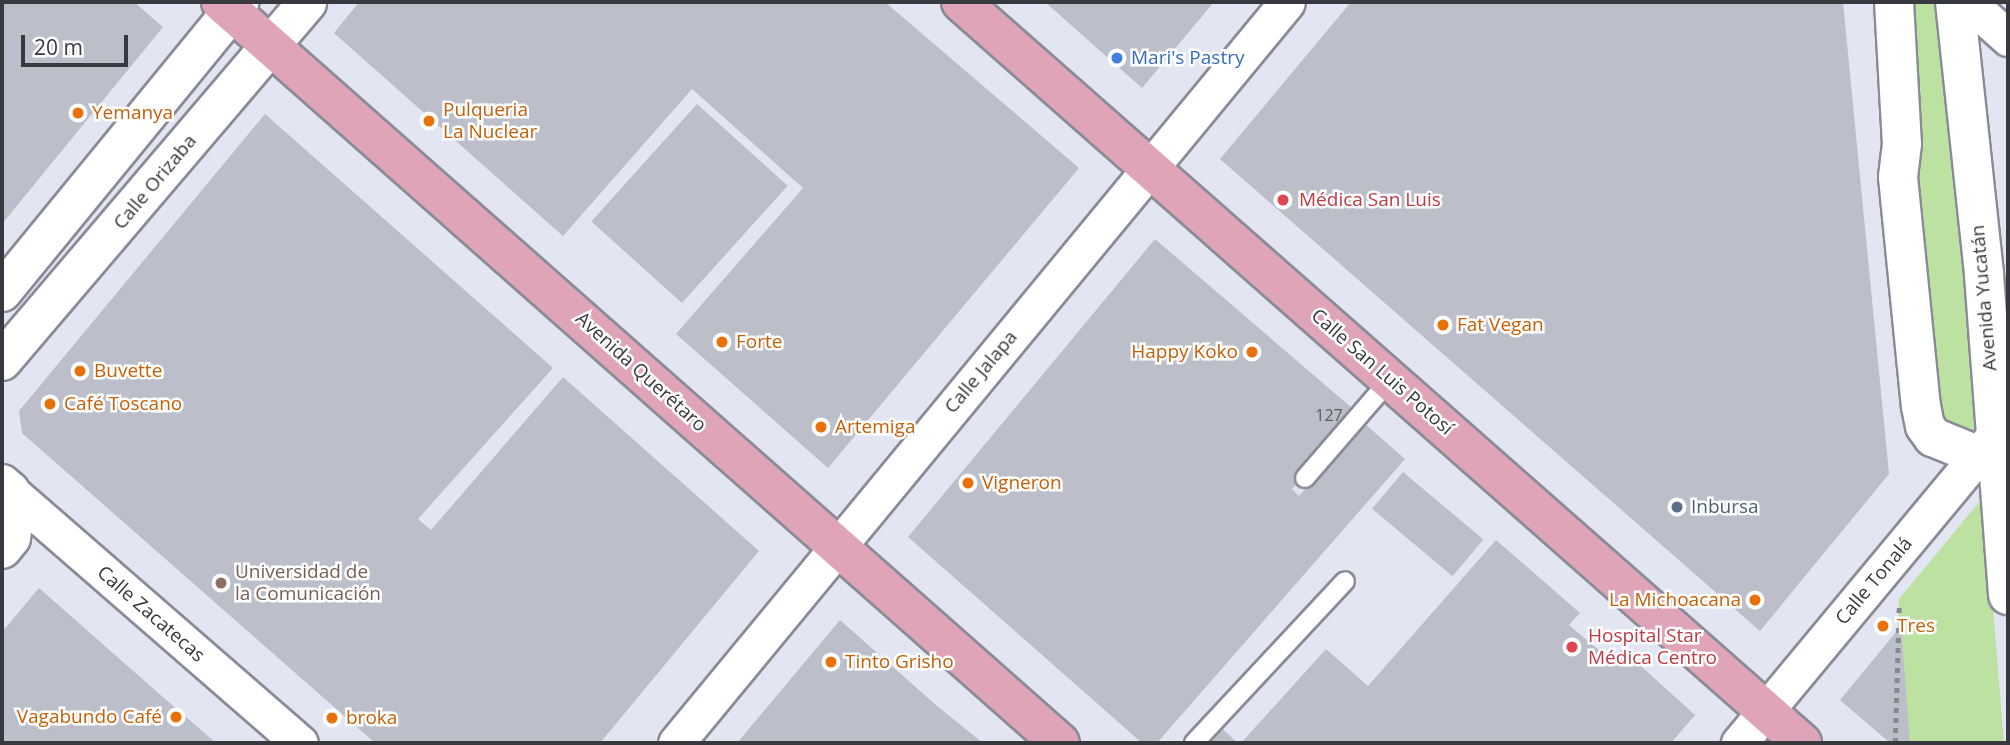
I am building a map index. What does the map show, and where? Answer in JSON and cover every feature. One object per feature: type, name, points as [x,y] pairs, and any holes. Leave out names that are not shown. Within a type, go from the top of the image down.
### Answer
[{"type":"main road","name":"Calle San Luis Potosí","points":[[961,2],[1802,743]]},
{"type":"main road","name":"Avenida Querétaro","points":[[230,5],[1060,743]]},
{"type":"street","name":"Calle Orizaba","points":[[2,361],[307,2]]},
{"type":"street","name":"Calle Jalapa","points":[[676,743],[836,545],[1287,2]]},
{"type":"street","points":[[1894,2],[1902,144],[1898,177],[1925,426],[1933,437],[1993,436]]},
{"type":"street","name":"Avenida Yucatán","points":[[1955,2],[1984,275],[1993,436],[2008,594]]},
{"type":"street","points":[[1968,2],[2008,38]]},
{"type":"street","points":[[2,292],[230,5]]},
{"type":"street","name":"Calle Tonalá","points":[[1739,743],[1993,436]]},
{"type":"street","points":[[2,549],[15,522],[6,488]]},
{"type":"street","name":"Calle Zacatecas","points":[[6,488],[300,743]]},
{"type":"lane","points":[[1305,478],[1390,380]]},
{"type":"lane","points":[[1194,743],[1345,581]]},
{"type":"path","points":[[1895,743],[1901,548]]},
{"type":"green space","points":[[1906,2],[1940,2],[1977,435],[1934,432],[1908,176]]},
{"type":"green space","points":[[1984,496],[2004,743],[1893,743],[1899,599]]},
{"type":"building","points":[[2,2],[134,2],[163,27],[2,224]]},
{"type":"building","points":[[359,2],[885,2],[1079,168],[828,468],[676,334],[803,188],[692,89],[563,236],[334,33]]},
{"type":"building","points":[[1045,2],[1214,2],[1142,88]]},
{"type":"building","points":[[1351,2],[1843,2],[1889,474],[1760,631],[1220,159]]},
{"type":"building","points":[[697,104],[788,186],[682,303],[591,221]]},
{"type":"building","points":[[265,114],[553,368],[418,519],[431,530],[563,377],[759,551],[600,743],[375,743],[22,433],[19,411]]},
{"type":"building","points":[[1155,239],[1359,414],[1292,489],[1299,496],[1364,423],[1405,459],[1157,743],[1142,743],[908,537]]},
{"type":"building","points":[[1403,472],[1483,539],[1453,576],[1372,509]]},
{"type":"building","points":[[1496,540],[1580,613],[1569,625],[1612,661],[1622,649],[1695,715],[1671,743],[1241,743],[1326,649],[1368,686]]},
{"type":"building","points":[[39,588],[216,743],[2,743],[2,632]]},
{"type":"building","points":[[840,620],[937,706],[983,743],[737,743]]},
{"type":"building","points":[[1901,626],[1910,743],[1890,743],[1840,700]]},
{"type":"building","points":[[1217,724],[1238,743],[1200,743]]},
{"type":"place","name":"Mari's Pastry","points":[[1117,58]]},
{"type":"place","name":"Yemanya","points":[[78,113]]},
{"type":"place","name":"Pulqueria La Nuclear","points":[[429,121]]},
{"type":"place","name":"Médica San Luis","points":[[1283,200]]},
{"type":"place","name":"Fat Vegan","points":[[1443,325]]},
{"type":"place","name":"Forte","points":[[722,342]]},
{"type":"place","name":"Happy Koko","points":[[1252,352]]},
{"type":"place","name":"Buvette","points":[[80,371]]},
{"type":"place","name":"Café Toscano","points":[[50,404]]},
{"type":"place","name":"Artemiga","points":[[821,427]]},
{"type":"place","name":"Vigneron","points":[[968,483]]},
{"type":"place","name":"Inbursa","points":[[1677,507]]},
{"type":"place","name":"Universidad de la Comunicación","points":[[221,583]]},
{"type":"place","name":"La Michoacana","points":[[1755,600]]},
{"type":"place","name":"Tres","points":[[1883,626]]},
{"type":"place","name":"Hospital Star Médica Centro","points":[[1572,647]]},
{"type":"place","name":"Tinto Grisho","points":[[831,662]]},
{"type":"place","name":"Vagabundo Café","points":[[176,717]]},
{"type":"place","name":"broka","points":[[332,718]]}]
